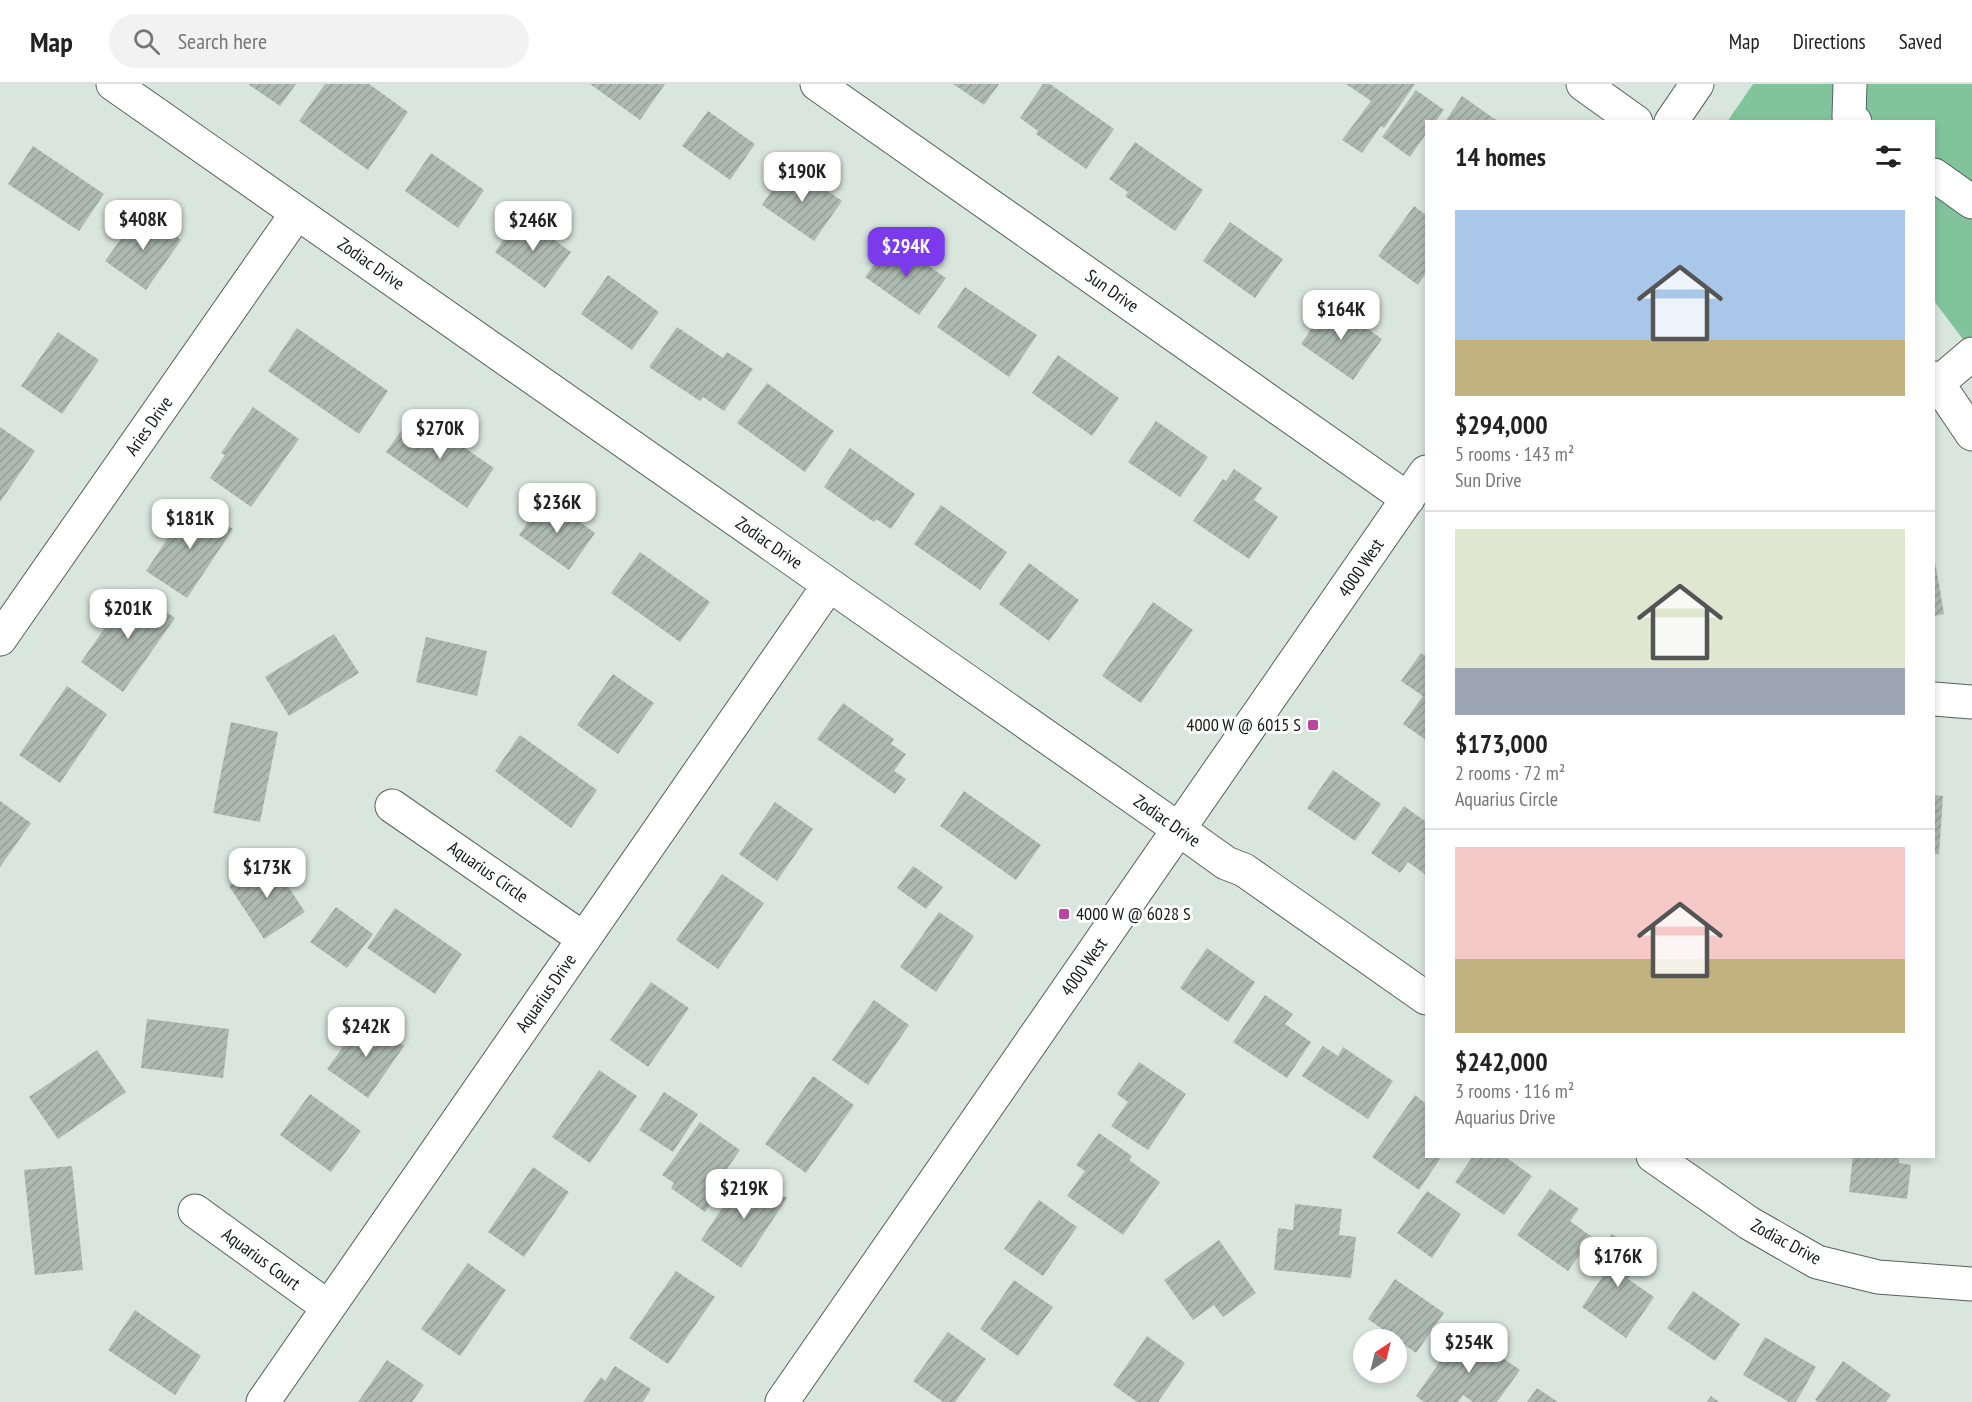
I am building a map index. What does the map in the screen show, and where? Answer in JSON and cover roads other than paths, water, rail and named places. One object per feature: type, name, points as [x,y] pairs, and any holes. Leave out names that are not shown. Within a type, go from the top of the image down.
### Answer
[{"type":"street","name":"Zodiac Drive","points":[[114,84],[1180,831],[1226,862],[1244,870],[1425,997]]},
{"type":"street","name":"Sun Drive","points":[[817,84],[1408,499]]},
{"type":"street","points":[[1583,84],[1633,120]]},
{"type":"street","points":[[1672,120],[1697,84]]},
{"type":"street","points":[[1850,84],[1849,117],[1853,120]]},
{"type":"street","points":[[1935,177],[1972,202]]},
{"type":"street","name":"Aries Drive","points":[[0,639],[297,213]]},
{"type":"street","points":[[1972,354],[1936,380],[1972,434]]},
{"type":"street","name":"4000 West","points":[[782,1402],[1180,831],[1425,474]]},
{"type":"street","name":"Aquarius Drive","points":[[263,1402],[829,585]]},
{"type":"street","points":[[1935,699],[1972,702]]},
{"type":"street","name":"Aquarius Circle","points":[[392,806],[584,939]]},
{"type":"street","name":"Zodiac Drive","points":[[1656,1158],[1749,1223],[1817,1262],[1878,1278],[1972,1284]]},
{"type":"street","name":"Aquarius Court","points":[[195,1211],[328,1307]]},
{"type":"place","name":"4000 W @ 6015 S","points":[[1313,725]]},
{"type":"place","name":"4000 W @ 6028 S","points":[[1064,914]]}]
